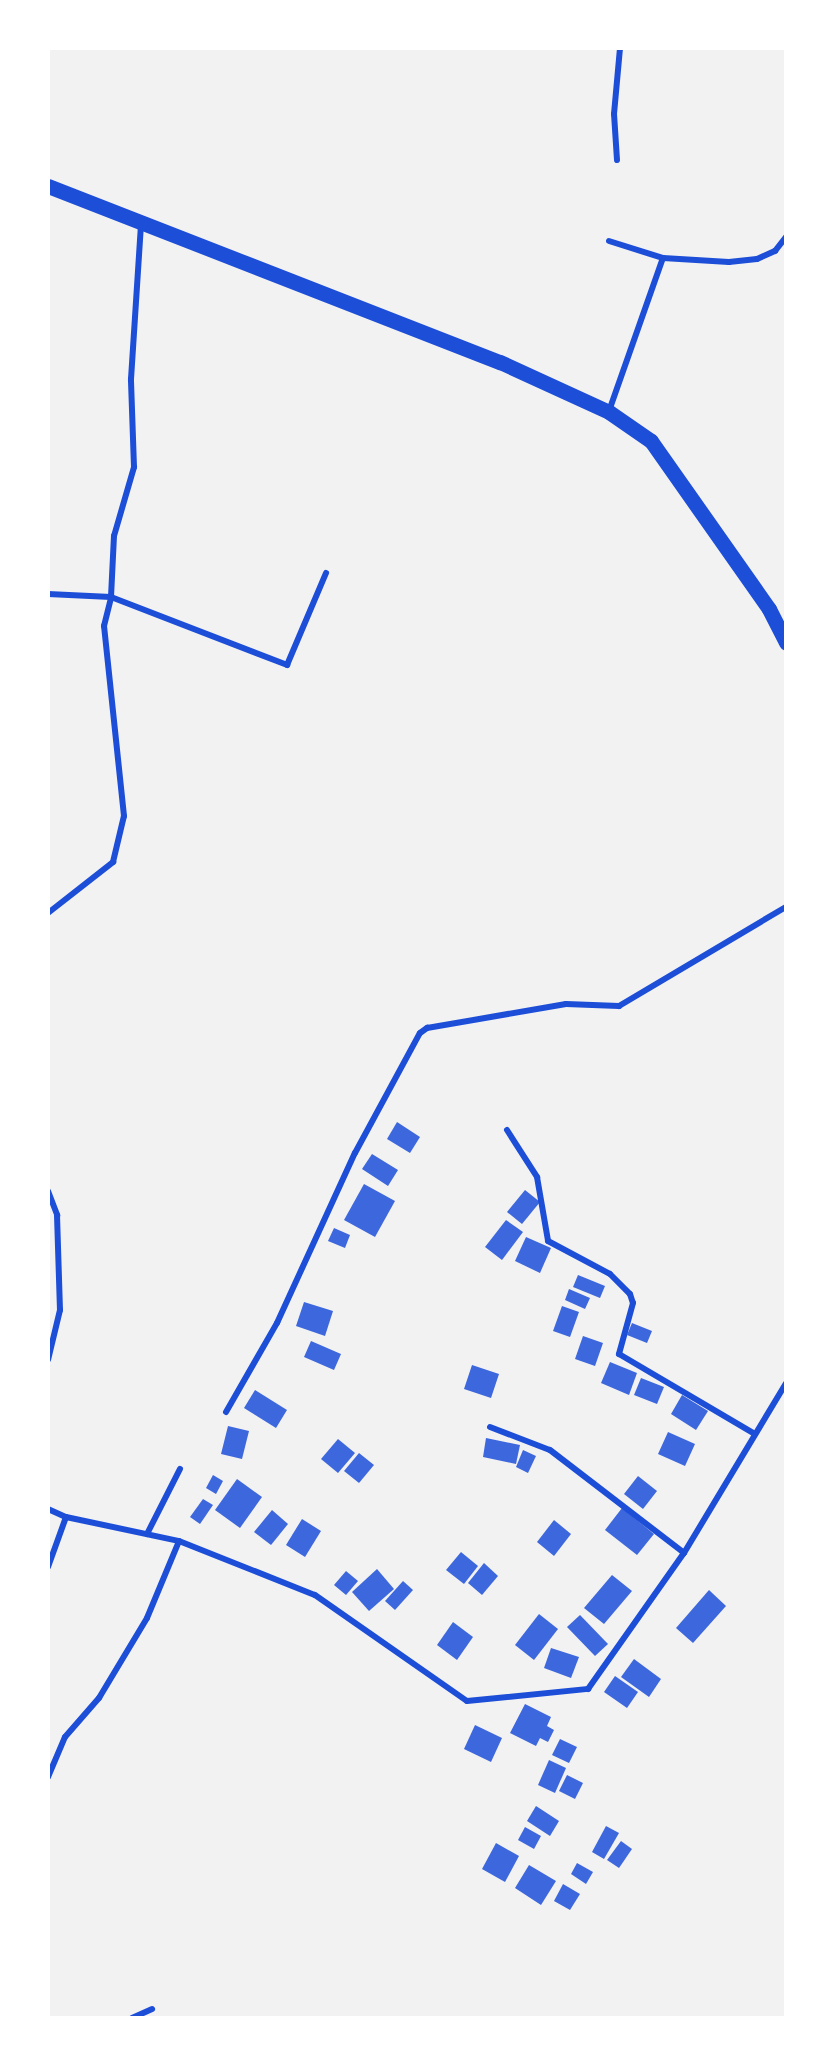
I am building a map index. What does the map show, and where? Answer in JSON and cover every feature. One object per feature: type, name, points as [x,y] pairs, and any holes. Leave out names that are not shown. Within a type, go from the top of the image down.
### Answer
[{"type":"main road","points":[[48,186],[500,362],[609,412],[651,441],[770,609],[786,643]]},
{"type":"street","points":[[617,160],[614,114],[620,48]]},
{"type":"street","points":[[48,913],[113,862],[124,816],[104,626],[111,597],[114,536],[134,467],[131,379],[141,223]]},
{"type":"street","points":[[609,241],[663,258],[729,262],[757,259],[775,251],[786,237]]},
{"type":"street","points":[[609,412],[632,354],[663,258]]},
{"type":"street","points":[[48,594],[111,597],[287,665],[326,573]]},
{"type":"street","points":[[225,1412],[277,1323],[355,1153],[420,1033],[427,1028],[566,1004],[619,1006],[786,907]]},
{"type":"street","points":[[507,1131],[537,1177],[548,1241],[610,1274],[630,1294],[633,1303],[619,1354],[753,1433]]},
{"type":"street","points":[[48,1191],[57,1215],[60,1310],[48,1360]]},
{"type":"street","points":[[48,1509],[66,1517],[179,1541],[315,1595],[467,1701],[588,1689],[684,1553],[753,1433],[786,1383]]},
{"type":"street","points":[[490,1427],[550,1450],[684,1553]]},
{"type":"street","points":[[147,1534],[180,1469]]},
{"type":"street","points":[[48,1567],[66,1517]]},
{"type":"street","points":[[48,1777],[64,1737],[99,1698],[147,1618],[179,1541]]},
{"type":"street","points":[[132,2018],[152,2009]]},
{"type":"building","points":[[397,1122],[420,1137],[410,1153],[387,1139]]},
{"type":"building","points":[[372,1154],[398,1170],[388,1186],[362,1169]]},
{"type":"building","points":[[364,1184],[395,1201],[375,1237],[344,1220]]},
{"type":"building","points":[[525,1190],[540,1202],[522,1224],[507,1212]]},
{"type":"building","points":[[506,1220],[523,1232],[502,1260],[485,1247]]},
{"type":"building","points":[[334,1228],[350,1235],[345,1248],[328,1241]]},
{"type":"building","points":[[526,1237],[551,1248],[540,1273],[515,1261]]},
{"type":"building","points":[[578,1275],[605,1286],[600,1298],[573,1287]]},
{"type":"building","points":[[569,1289],[590,1298],[585,1309],[565,1300]]},
{"type":"building","points":[[304,1302],[333,1311],[325,1336],[296,1326]]},
{"type":"building","points":[[562,1306],[579,1312],[570,1337],[553,1331]]},
{"type":"building","points":[[632,1323],[652,1331],[647,1343],[627,1335]]},
{"type":"building","points":[[583,1336],[603,1343],[595,1366],[575,1359]]},
{"type":"building","points":[[311,1341],[341,1354],[334,1370],[304,1357]]},
{"type":"building","points":[[610,1362],[637,1373],[629,1395],[601,1383]]},
{"type":"building","points":[[472,1365],[499,1374],[491,1398],[464,1389]]},
{"type":"building","points":[[641,1378],[664,1387],[657,1404],[634,1395]]},
{"type":"building","points":[[255,1390],[287,1410],[276,1428],[244,1408]]},
{"type":"building","points":[[682,1395],[708,1411],[696,1430],[671,1414]]},
{"type":"building","points":[[228,1426],[249,1431],[242,1459],[221,1454]]},
{"type":"building","points":[[668,1432],[695,1444],[685,1466],[658,1454]]},
{"type":"building","points":[[486,1438],[520,1445],[516,1464],[483,1457]]},
{"type":"building","points":[[338,1439],[355,1453],[338,1473],[321,1459]]},
{"type":"building","points":[[523,1450],[536,1456],[528,1473],[516,1467]]},
{"type":"building","points":[[359,1453],[374,1465],[359,1483],[344,1471]]},
{"type":"building","points":[[213,1475],[223,1481],[216,1494],[206,1488]]},
{"type":"building","points":[[638,1476],[657,1491],[643,1509],[624,1494]]},
{"type":"building","points":[[237,1479],[262,1497],[240,1528],[215,1510]]},
{"type":"building","points":[[203,1499],[213,1505],[200,1524],[190,1517]]},
{"type":"building","points":[[622,1508],[654,1534],[637,1555],[605,1530]]},
{"type":"building","points":[[272,1510],[288,1524],[271,1545],[254,1532]]},
{"type":"building","points":[[302,1519],[321,1531],[305,1557],[286,1545]]},
{"type":"building","points":[[554,1520],[571,1534],[554,1556],[537,1542]]},
{"type":"building","points":[[461,1552],[478,1566],[464,1584],[446,1570]]},
{"type":"building","points":[[484,1563],[498,1576],[482,1595],[468,1583]]},
{"type":"building","points":[[377,1569],[394,1589],[369,1611],[352,1592]]},
{"type":"building","points":[[346,1571],[358,1581],[346,1595],[334,1585]]},
{"type":"building","points":[[612,1575],[632,1591],[604,1624],[584,1608]]},
{"type":"building","points":[[403,1581],[413,1590],[395,1610],[385,1601]]},
{"type":"building","points":[[709,1590],[726,1606],[693,1643],[676,1628]]},
{"type":"building","points":[[539,1614],[558,1629],[534,1660],[515,1645]]},
{"type":"building","points":[[580,1615],[608,1644],[595,1656],[567,1627]]},
{"type":"building","points":[[453,1622],[473,1637],[457,1660],[437,1645]]},
{"type":"building","points":[[551,1648],[579,1657],[571,1678],[544,1668]]},
{"type":"building","points":[[634,1659],[661,1679],[649,1697],[621,1677]]},
{"type":"building","points":[[615,1676],[638,1692],[627,1708],[604,1692]]},
{"type":"building","points":[[525,1704],[551,1717],[547,1726],[554,1730],[548,1742],[540,1738],[536,1746],[510,1733]]},
{"type":"building","points":[[475,1725],[502,1738],[491,1762],[464,1749]]},
{"type":"building","points":[[560,1739],[577,1747],[569,1763],[552,1755]]},
{"type":"building","points":[[549,1760],[566,1768],[555,1793],[538,1785]]},
{"type":"building","points":[[567,1775],[583,1783],[575,1799],[559,1791]]},
{"type":"building","points":[[536,1806],[559,1821],[550,1836],[527,1821]]},
{"type":"building","points":[[606,1826],[619,1833],[604,1859],[592,1852]]},
{"type":"building","points":[[525,1827],[541,1836],[534,1849],[518,1840]]},
{"type":"building","points":[[621,1841],[632,1849],[619,1868],[607,1860]]},
{"type":"building","points":[[496,1843],[519,1856],[505,1882],[482,1869]]},
{"type":"building","points":[[577,1863],[593,1872],[586,1884],[571,1874]]},
{"type":"building","points":[[529,1865],[556,1881],[541,1905],[515,1888]]},
{"type":"building","points":[[563,1884],[580,1894],[570,1910],[554,1901]]}]
